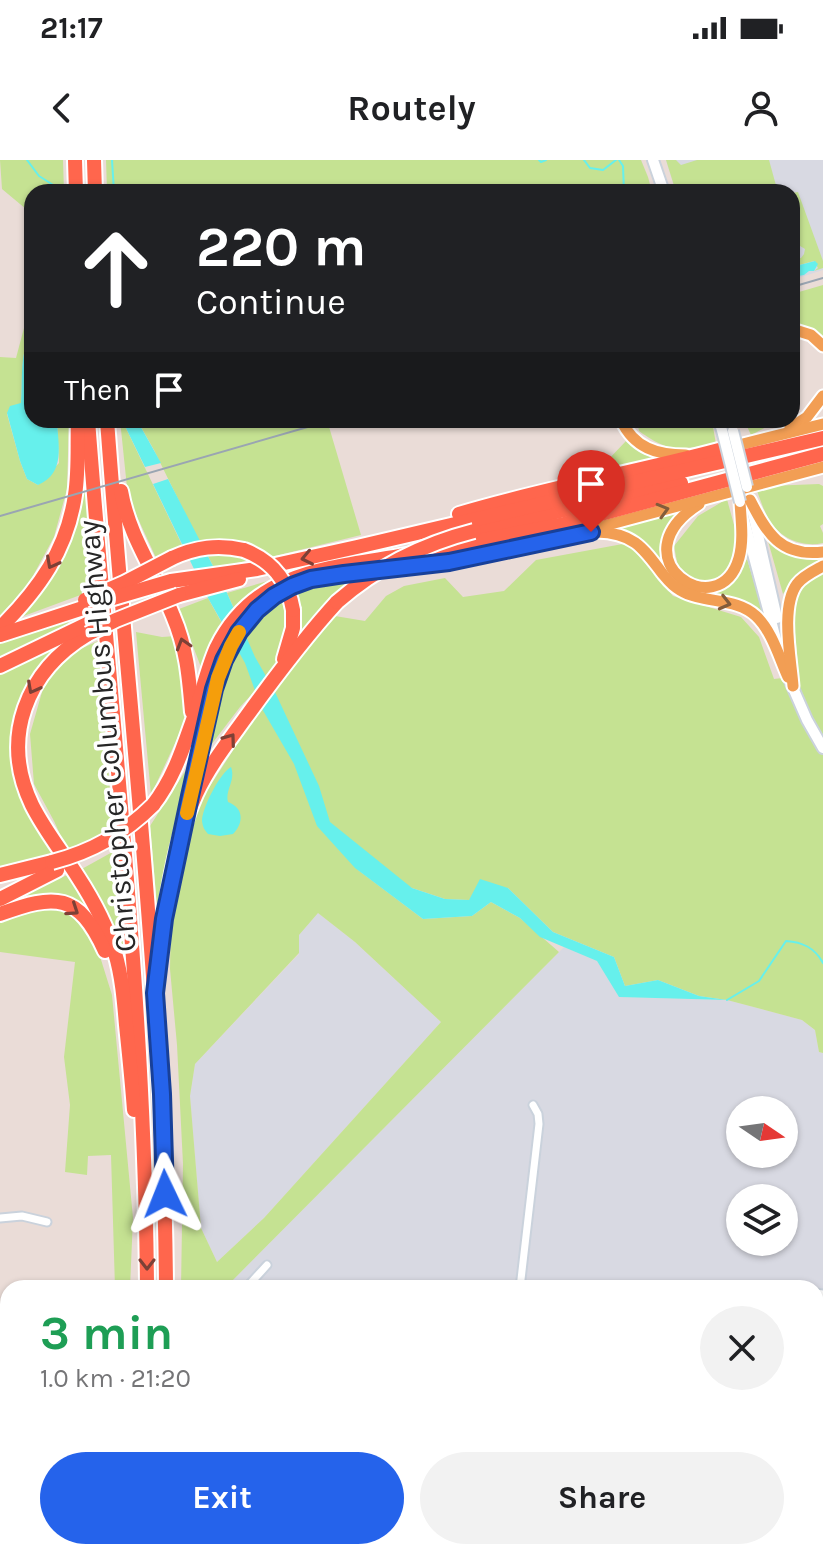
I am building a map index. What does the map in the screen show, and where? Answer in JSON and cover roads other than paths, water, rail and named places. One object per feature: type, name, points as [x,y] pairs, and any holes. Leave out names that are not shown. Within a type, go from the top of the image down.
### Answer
[{"type":"highway","points":[[75,160],[76,184]]},
{"type":"highway","points":[[94,160],[95,184]]},
{"type":"highway","points":[[0,628],[35,590],[64,538],[75,495],[78,428]]},
{"type":"highway","name":"Christopher Columbus Highway","points":[[89,428],[135,977],[143,1098],[147,1280]]},
{"type":"highway","points":[[107,428],[130,527],[182,639],[190,673],[193,721]]},
{"type":"highway","name":"Christopher Columbus Highway","points":[[107,428],[162,1094],[166,1280]]},
{"type":"highway","points":[[0,635],[86,604],[145,587],[171,581],[195,584],[225,578],[240,579],[257,569],[823,438]]},
{"type":"highway","points":[[357,547],[506,500],[719,450]]},
{"type":"highway","points":[[155,993],[166,911],[184,829],[205,777],[309,632],[337,602],[370,575],[406,555],[474,531],[823,451]]},
{"type":"highway","points":[[0,899],[55,866],[115,841],[153,805],[166,788],[183,751],[214,655],[252,602],[270,589],[299,575],[320,570],[564,524],[823,451]]},
{"type":"highway","points":[[86,604],[178,555],[206,547],[244,550],[263,559],[279,573],[289,591],[293,610],[291,637],[280,671]]},
{"type":"highway","points":[[320,570],[476,557]]},
{"type":"highway","points":[[0,666],[144,604],[179,595],[195,584]]},
{"type":"highway","points":[[88,629],[55,658],[34,684],[22,716],[20,760],[32,804],[91,899],[115,951],[122,984],[139,1170],[145,1185]]},
{"type":"highway","points":[[0,875],[55,866]]},
{"type":"highway","points":[[0,914],[51,900],[79,912],[92,927],[107,954],[127,1030]]},
{"type":"main road","points":[[653,160],[661,184]]},
{"type":"main road","points":[[800,332],[811,335],[823,346]]},
{"type":"main road","points":[[800,422],[823,396]]},
{"type":"main road","points":[[626,428],[643,447],[663,453],[687,454],[719,450],[823,424]]},
{"type":"main road","points":[[729,428],[781,658],[790,681]]},
{"type":"main road","points":[[761,440],[788,428]]},
{"type":"main road","points":[[561,538],[823,467]]},
{"type":"main road","points":[[778,479],[823,476]]},
{"type":"main road","points":[[725,492],[690,510],[671,533],[667,547],[668,562],[682,581],[695,586],[711,586],[722,582],[732,572],[741,551],[745,501]]},
{"type":"main road","points":[[745,501],[768,533],[780,543],[799,551],[823,552]]},
{"type":"main road","points":[[241,620],[274,596],[311,579],[476,557],[591,532],[621,535],[639,544],[667,579],[682,591],[752,612],[766,628],[807,720],[823,748]]},
{"type":"main road","points":[[790,681],[790,597],[803,578],[823,566]]},
{"type":"main road","points":[[184,829],[228,639]]},
{"type":"street","points":[[521,1280],[539,1124],[533,1105]]},
{"type":"street","points":[[0,1218],[22,1216],[47,1222]]},
{"type":"street","points":[[253,1280],[267,1265]]},
{"type":"water","points":[[815,261],[818,264],[814,271],[800,276],[800,265]]},
{"type":"water","points":[[24,354],[24,428],[58,428],[57,466],[47,480],[38,485],[27,479],[7,413],[10,406],[21,403]]},
{"type":"water","points":[[126,428],[141,428],[161,463],[145,467]]},
{"type":"water","points":[[168,479],[274,690],[319,786],[330,822],[412,888],[445,899],[469,900],[480,879],[508,888],[553,932],[614,957],[625,986],[658,980],[699,996],[727,1000],[619,997],[597,961],[540,937],[520,918],[491,902],[472,916],[423,919],[355,868],[317,826],[294,764],[261,707],[245,663],[208,598],[153,484]]},
{"type":"water","points":[[231,767],[228,802],[240,812],[239,825],[233,834],[208,834],[202,821],[205,808],[217,783]]},
{"type":"waterway","points":[[27,160],[39,176],[52,184]]},
{"type":"waterway","points":[[112,160],[114,184]]},
{"type":"waterway","points":[[539,160],[546,160]]},
{"type":"waterway","points":[[584,160],[590,168],[603,170],[616,160]]},
{"type":"waterway","points":[[619,160],[623,166],[624,184]]},
{"type":"waterway","points":[[727,1000],[759,981],[786,941],[808,947],[823,963]]},
{"type":"railway","points":[[800,285],[823,278]]},
{"type":"railway","points":[[0,516],[304,428]]}]
